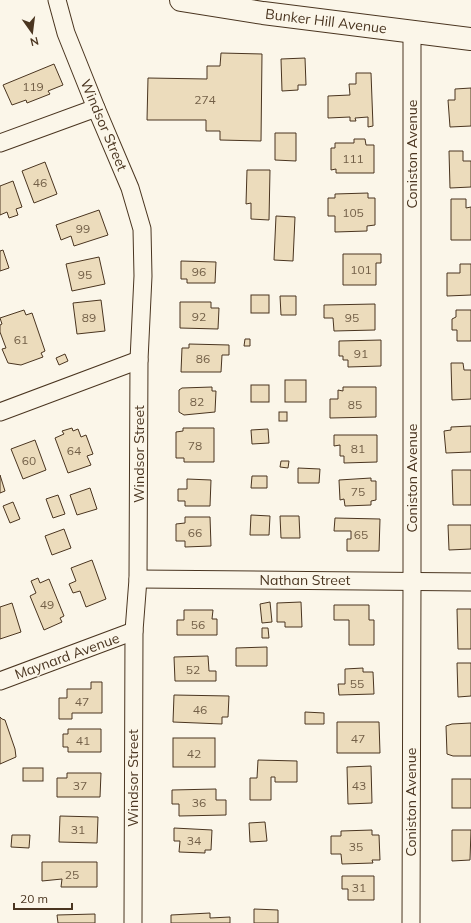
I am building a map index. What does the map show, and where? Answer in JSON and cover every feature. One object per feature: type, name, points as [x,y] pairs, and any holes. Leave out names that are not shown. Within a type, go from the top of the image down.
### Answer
[{"type":"main road","name":"Bunker Hill Avenue","points":[[180,0],[263,13],[471,39]]},
{"type":"street","name":"Windsor Street","points":[[57,0],[66,33],[130,188],[142,229],[143,276],[139,360],[138,579],[134,631],[133,923]]},
{"type":"street","name":"Coniston Avenue","points":[[410,923],[412,581],[412,32]]},
{"type":"street","points":[[0,143],[96,108]]},
{"type":"street","points":[[0,412],[139,360]]},
{"type":"street","name":"Nathan Street","points":[[138,579],[471,582]]},
{"type":"street","name":"Maynard Avenue","points":[[0,681],[134,631]]},
{"type":"building","points":[[221,53],[262,54],[261,141],[220,140],[220,131],[206,131],[206,120],[147,120],[148,78],[207,79],[207,66],[220,66]]},
{"type":"building","points":[[305,58],[306,85],[298,85],[298,90],[282,91],[281,59]]},
{"type":"building","points":[[54,64],[63,85],[48,91],[50,94],[27,103],[26,100],[12,105],[3,85]]},
{"type":"building","points":[[356,73],[371,73],[373,126],[368,127],[368,117],[355,118],[356,121],[350,121],[350,117],[328,118],[328,96],[350,95],[349,84],[356,84]]},
{"type":"building","points":[[471,88],[471,126],[450,127],[448,100],[455,100],[455,89]]},
{"type":"building","points":[[275,133],[296,133],[296,161],[275,160]]},
{"type":"building","points":[[354,139],[365,139],[366,145],[374,145],[374,173],[336,173],[336,169],[331,170],[331,148],[335,148],[335,143],[354,143]]},
{"type":"building","points":[[449,151],[463,151],[463,161],[471,161],[471,187],[450,188]]},
{"type":"building","points":[[45,162],[57,194],[34,203],[22,171]]},
{"type":"building","points":[[247,170],[270,170],[269,220],[251,219],[251,203],[246,204]]},
{"type":"building","points":[[13,181],[22,207],[16,209],[18,215],[9,218],[7,212],[0,215],[0,186]]},
{"type":"building","points":[[368,193],[368,198],[375,198],[375,225],[367,226],[367,231],[335,232],[335,216],[328,216],[328,198],[335,198],[335,194]]},
{"type":"building","points":[[451,199],[466,199],[466,208],[471,207],[471,240],[451,240]]},
{"type":"building","points":[[99,210],[108,235],[74,246],[71,236],[61,240],[56,225]]},
{"type":"building","points":[[276,216],[295,217],[293,261],[274,260]]},
{"type":"building","points":[[3,250],[9,268],[0,271],[0,251]]},
{"type":"building","points":[[343,254],[381,254],[381,263],[376,263],[376,285],[343,285]]},
{"type":"building","points":[[99,257],[105,284],[72,291],[66,264]]},
{"type":"building","points":[[181,261],[216,262],[215,283],[187,283],[187,279],[181,279]]},
{"type":"building","points":[[460,264],[471,264],[471,295],[447,296],[447,273],[460,273]]},
{"type":"building","points":[[251,295],[269,295],[269,313],[251,313]]},
{"type":"building","points":[[280,296],[296,296],[296,315],[281,315]]},
{"type":"building","points":[[101,300],[105,331],[77,334],[73,303]]},
{"type":"building","points":[[180,302],[211,302],[211,308],[219,308],[218,329],[180,328]]},
{"type":"building","points":[[375,304],[375,330],[334,331],[333,318],[324,318],[324,305]]},
{"type":"building","points":[[24,310],[26,315],[32,313],[45,351],[41,353],[43,357],[21,365],[8,363],[2,349],[6,348],[0,332],[0,325],[2,324],[0,318]]},
{"type":"building","points":[[456,310],[471,310],[471,341],[457,341],[457,330],[452,330],[452,319],[456,317]]},
{"type":"building","points":[[245,339],[250,339],[250,346],[244,346]]},
{"type":"building","points":[[381,340],[381,366],[348,367],[348,360],[343,360],[343,356],[339,356],[339,341]]},
{"type":"building","points":[[189,344],[229,345],[229,355],[222,355],[221,372],[181,372],[182,348],[189,348]]},
{"type":"building","points":[[65,354],[68,361],[59,365],[56,358]]},
{"type":"building","points":[[451,363],[463,363],[464,370],[471,370],[471,399],[452,400]]},
{"type":"building","points":[[285,380],[306,380],[306,402],[285,402]]},
{"type":"building","points":[[251,385],[269,385],[269,402],[251,402]]},
{"type":"building","points":[[212,387],[212,391],[216,391],[215,412],[184,415],[179,412],[179,390],[182,388]]},
{"type":"building","points":[[343,387],[376,387],[376,417],[330,418],[330,399],[338,399],[338,390],[343,391]]},
{"type":"building","points":[[279,412],[287,412],[287,421],[279,421]]},
{"type":"building","points":[[471,426],[471,452],[446,453],[444,431],[451,430],[451,427]]},
{"type":"building","points":[[72,428],[73,431],[78,429],[81,437],[86,435],[93,454],[87,456],[91,465],[68,473],[55,438],[64,434],[62,431]]},
{"type":"building","points":[[183,428],[214,428],[214,462],[184,462],[184,458],[176,458],[176,432],[183,431]]},
{"type":"building","points":[[268,429],[269,443],[252,444],[251,430]]},
{"type":"building","points":[[334,435],[377,435],[377,462],[344,463],[344,456],[340,456],[340,445],[334,446]]},
{"type":"building","points":[[35,440],[46,470],[23,479],[11,449]]},
{"type":"building","points":[[281,461],[289,461],[288,468],[280,467]]},
{"type":"building","points":[[298,468],[320,469],[319,483],[298,483]]},
{"type":"building","points":[[452,470],[471,470],[471,505],[453,505]]},
{"type":"building","points":[[0,475],[5,491],[0,493]]},
{"type":"building","points":[[252,476],[267,476],[267,488],[251,488]]},
{"type":"building","points":[[371,478],[371,481],[376,481],[376,500],[371,501],[371,505],[345,506],[344,499],[340,500],[339,480]]},
{"type":"building","points":[[187,479],[211,480],[210,506],[185,506],[185,501],[178,501],[178,489],[187,489]]},
{"type":"building","points":[[90,488],[97,509],[77,515],[70,495]]},
{"type":"building","points":[[58,495],[65,514],[53,518],[46,499]]},
{"type":"building","points":[[13,502],[20,519],[10,523],[3,506]]},
{"type":"building","points":[[251,515],[270,516],[269,535],[250,535]]},
{"type":"building","points":[[280,516],[299,516],[300,538],[281,538]]},
{"type":"building","points":[[185,517],[210,517],[211,546],[185,547],[185,541],[176,541],[176,524],[185,523]]},
{"type":"building","points":[[335,518],[380,519],[379,551],[347,551],[347,539],[351,539],[351,531],[334,531]]},
{"type":"building","points":[[448,525],[471,525],[471,549],[449,550]]},
{"type":"building","points":[[64,529],[71,548],[52,555],[45,536]]},
{"type":"building","points":[[92,560],[106,599],[86,607],[80,591],[73,593],[69,584],[76,581],[71,568]]},
{"type":"building","points":[[38,578],[40,583],[49,579],[64,616],[60,618],[62,622],[44,630],[30,596],[36,593],[31,581]]},
{"type":"building","points":[[270,602],[272,622],[262,623],[260,604]]},
{"type":"building","points":[[301,602],[302,627],[285,627],[285,622],[277,622],[277,603]]},
{"type":"building","points":[[12,603],[21,632],[0,639],[0,607]]},
{"type":"building","points":[[334,605],[369,605],[369,620],[374,620],[374,645],[349,645],[349,620],[334,620]]},
{"type":"building","points":[[457,609],[471,609],[471,649],[458,649]]},
{"type":"building","points":[[184,610],[213,610],[212,619],[217,619],[217,635],[177,635],[177,620],[184,620]]},
{"type":"building","points":[[262,628],[268,628],[269,638],[262,638]]},
{"type":"building","points":[[267,647],[267,666],[236,666],[236,648]]},
{"type":"building","points":[[208,656],[209,671],[216,671],[216,681],[175,681],[174,657]]},
{"type":"building","points":[[457,663],[471,663],[471,696],[458,697]]},
{"type":"building","points":[[363,668],[363,672],[373,672],[374,694],[339,695],[338,684],[345,684],[345,669]]},
{"type":"building","points":[[91,682],[102,682],[102,713],[72,713],[72,719],[59,719],[59,698],[67,698],[67,689],[91,689]]},
{"type":"building","points":[[174,695],[229,696],[228,717],[222,717],[222,724],[173,722]]},
{"type":"building","points":[[305,712],[324,713],[324,724],[305,724]]},
{"type":"building","points":[[0,717],[5,720],[15,749],[16,757],[0,764]]},
{"type":"building","points":[[337,722],[379,722],[380,753],[337,753]]},
{"type":"building","points":[[471,723],[471,756],[453,756],[447,754],[446,726],[452,724]]},
{"type":"building","points":[[68,729],[101,729],[101,752],[68,752],[68,747],[63,747],[63,734],[68,734]]},
{"type":"building","points":[[173,738],[215,738],[215,767],[173,767]]},
{"type":"building","points":[[258,760],[297,761],[297,782],[275,782],[275,777],[271,777],[271,800],[250,800],[250,778],[257,778]]},
{"type":"building","points":[[371,766],[372,803],[348,804],[347,767]]},
{"type":"building","points":[[23,768],[43,768],[43,781],[23,781]]},
{"type":"building","points":[[67,773],[101,773],[100,797],[57,797],[57,778],[67,778]]},
{"type":"building","points":[[452,779],[471,779],[471,808],[452,808]]},
{"type":"building","points":[[216,789],[216,800],[226,800],[226,815],[179,816],[179,804],[172,804],[172,790]]},
{"type":"building","points":[[60,816],[98,817],[97,843],[59,842]]},
{"type":"building","points":[[265,822],[267,841],[250,842],[249,823]]},
{"type":"building","points":[[174,828],[212,830],[211,850],[205,850],[205,853],[179,852],[180,841],[174,841]]},
{"type":"building","points":[[372,830],[372,835],[379,835],[380,860],[372,860],[373,863],[342,864],[341,854],[331,854],[331,836],[341,836],[341,831]]},
{"type":"building","points":[[452,830],[471,830],[470,860],[452,861]]},
{"type":"building","points":[[12,835],[30,835],[29,848],[11,847]]},
{"type":"building","points":[[42,862],[97,862],[97,887],[61,887],[62,879],[42,881]]},
{"type":"building","points":[[342,876],[374,876],[374,900],[348,900],[348,889],[342,889]]},
{"type":"building","points":[[254,909],[278,910],[278,923],[254,923]]},
{"type":"building","points":[[210,913],[210,918],[230,917],[230,923],[171,923],[171,915]]},
{"type":"building","points":[[95,914],[95,923],[58,923],[57,915]]}]
